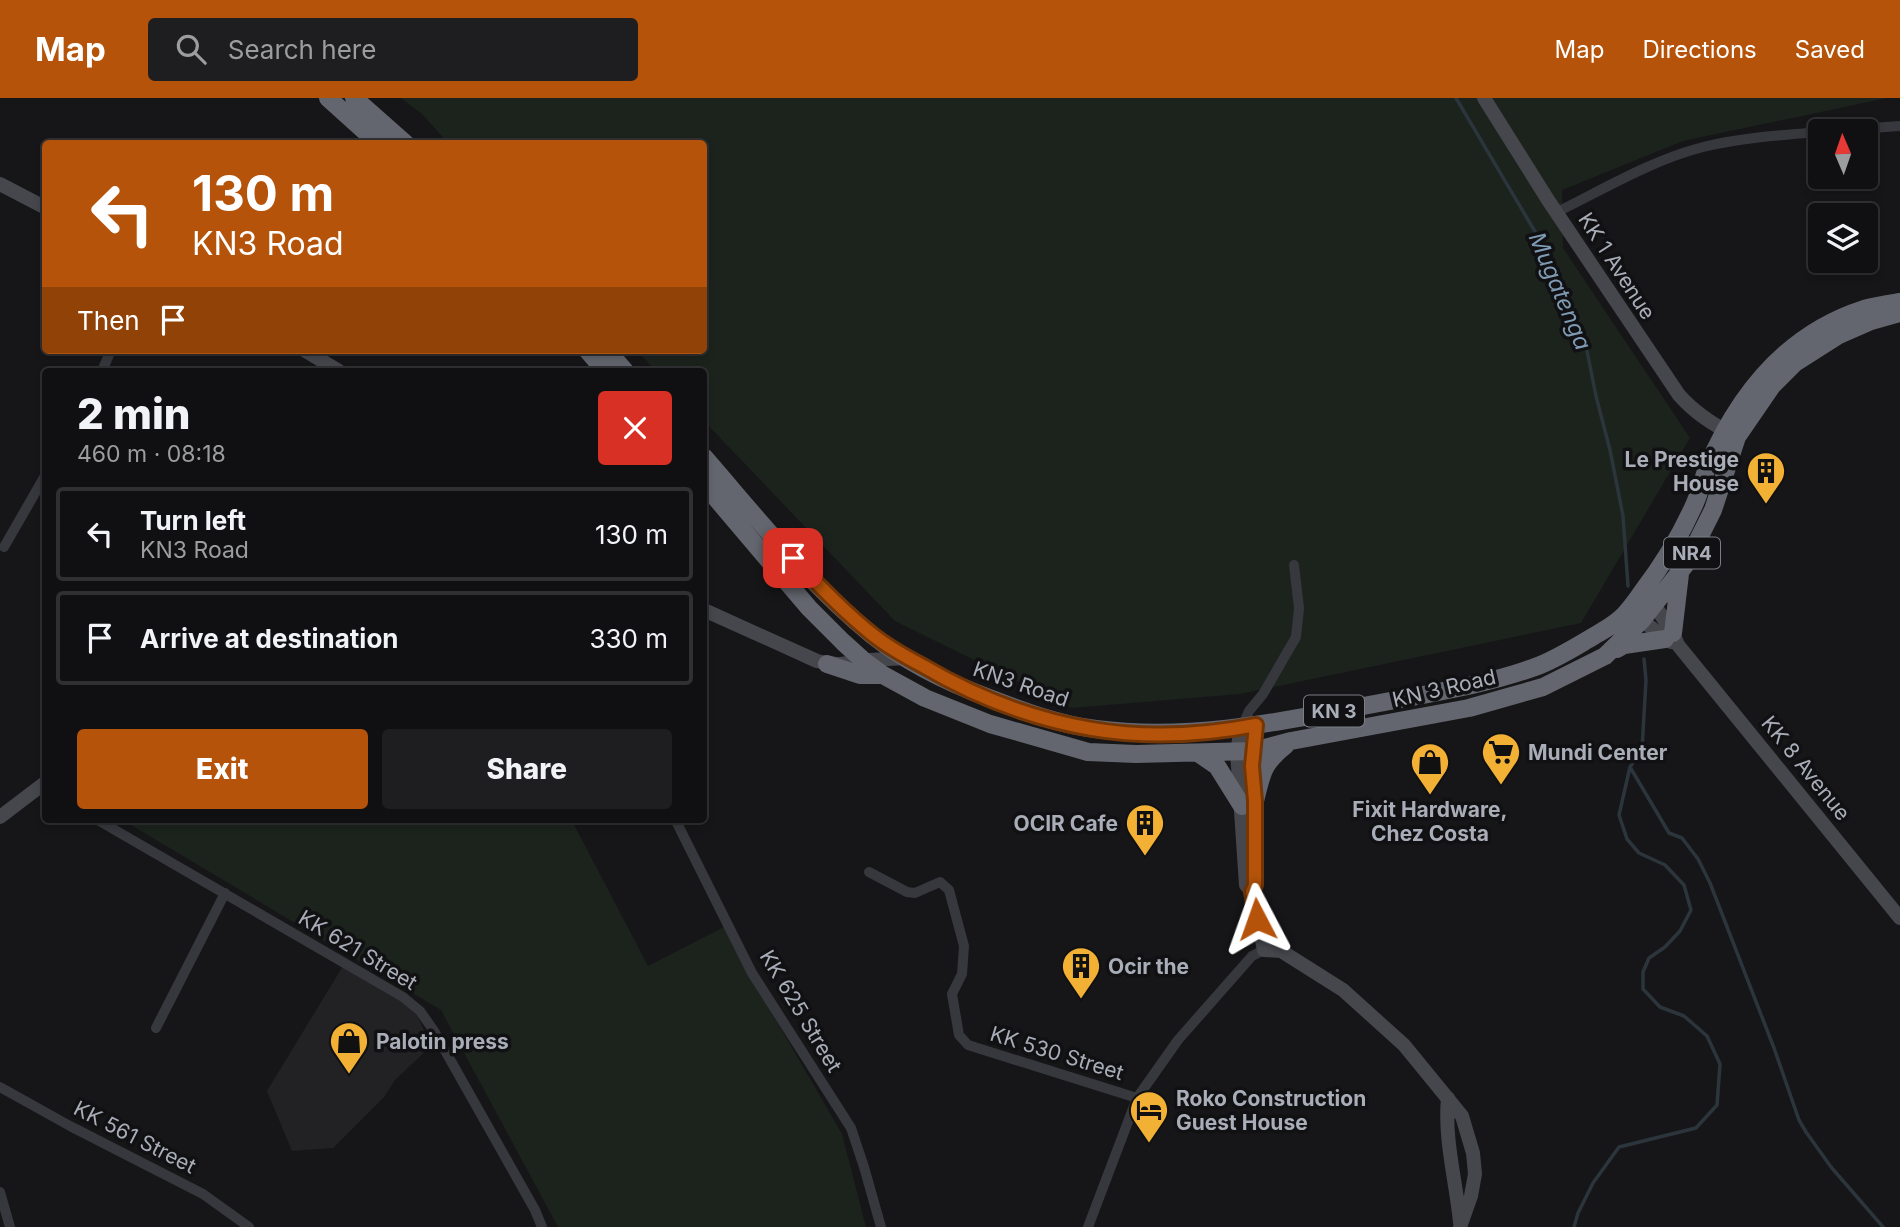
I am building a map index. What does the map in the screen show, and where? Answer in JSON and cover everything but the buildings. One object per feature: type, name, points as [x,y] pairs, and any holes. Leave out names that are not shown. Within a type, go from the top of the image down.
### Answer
[{"type":"highway","points":[[327,98],[374,140]]},
{"type":"highway","points":[[354,98],[401,140]]},
{"type":"highway","name":"KN 3 Road","points":[[1412,697],[1476,684],[1536,667],[1654,606],[1680,573],[1713,510],[1731,434],[1743,399],[1767,370],[1815,331],[1865,309],[1900,302]]},
{"type":"highway","name":"KN 3 Road","points":[[707,488],[809,608],[843,642],[883,675],[925,698],[990,724],[1088,752],[1136,754],[1245,751],[1469,708],[1544,687],[1605,656],[1634,617],[1644,589],[1680,536],[1707,469],[1731,434],[1772,386],[1795,363],[1839,335],[1871,321],[1900,313]]},
{"type":"highway","points":[[590,354],[602,368]]},
{"type":"highway","points":[[610,354],[622,368]]},
{"type":"highway","name":"KN3 Road","points":[[707,460],[824,591],[874,636],[908,659],[957,686],[999,702],[1060,722],[1093,729],[1141,733],[1201,733],[1249,727],[1412,697]]},
{"type":"highway","points":[[1605,656],[1624,645],[1672,639],[1680,573]]},
{"type":"highway","points":[[832,665],[842,659],[843,642]]},
{"type":"highway","points":[[832,665],[860,675],[883,675]]},
{"type":"highway","points":[[1198,753],[1217,766],[1248,804],[1272,757],[1291,741]]},
{"type":"main road","name":"KK 1 Avenue","points":[[1484,98],[1679,396],[1691,409],[1731,434]]},
{"type":"main road","points":[[0,184],[42,206]]},
{"type":"main road","points":[[311,354],[334,368]]},
{"type":"main road","name":"KK 8 Avenue","points":[[1644,589],[1672,639],[1899,919]]},
{"type":"main road","points":[[707,611],[817,661],[832,665],[908,659]]},
{"type":"main road","name":"KK 8 Avenue","points":[[1634,617],[1672,639]]},
{"type":"main road","points":[[1249,727],[1245,751],[1248,804],[1246,885],[1252,892],[1264,950],[1281,951],[1343,990],[1404,1045],[1462,1116],[1474,1153],[1475,1174],[1471,1196],[1460,1227]]},
{"type":"main road","points":[[0,817],[42,787]]},
{"type":"main road","points":[[1448,1098],[1446,1117],[1460,1227]]},
{"type":"street","points":[[1878,128],[1900,126]]},
{"type":"street","points":[[1557,212],[1668,159],[1704,147],[1808,133]]},
{"type":"street","points":[[4,547],[42,481]]},
{"type":"street","points":[[1249,727],[1263,694],[1296,637],[1299,608],[1293,565]]},
{"type":"street","points":[[1249,727],[1249,711],[1263,694]]},
{"type":"street","name":"KK 621 Street","points":[[103,823],[402,997],[419,1011],[435,1031],[542,1227]]},
{"type":"street","name":"KK 625 Street","points":[[677,823],[752,973],[851,1128],[881,1227]]},
{"type":"street","name":"KK 530 Street","points":[[869,872],[907,892],[915,893],[940,882],[949,890],[964,946],[962,974],[952,994],[959,1035],[968,1045],[1137,1098]]},
{"type":"street","points":[[156,1028],[225,893]]},
{"type":"street","points":[[1088,1227],[1137,1098],[1178,1040],[1252,956],[1264,950]]},
{"type":"street","name":"KK 561 Street","points":[[0,1087],[204,1194],[249,1227]]},
{"type":"street","points":[[0,1192],[10,1227]]},
{"type":"shaded area","points":[[401,98],[1887,98],[1683,141],[1562,190],[1563,248],[1690,438],[1581,623],[1240,694],[1072,708],[895,621],[707,424],[707,368],[653,368],[640,354],[707,354],[707,140],[445,140],[422,114]]},
{"type":"shaded area","points":[[128,823],[573,823],[648,966],[726,926],[754,982],[842,1134],[866,1227],[558,1227],[441,1010]]},
{"type":"shaded area","points":[[343,966],[413,1006],[431,1046],[395,1080],[384,1097],[333,1148],[292,1151],[267,1091]]},
{"type":"waterway","name":"Mugatenga","points":[[1456,98],[1540,240],[1566,290],[1585,341],[1623,516],[1628,586]]},
{"type":"waterway","points":[[1644,659],[1646,680],[1642,750],[1630,767],[1669,833],[1682,838],[1698,859],[1710,883],[1799,1120],[1831,1167],[1883,1227]]},
{"type":"waterway","points":[[1574,1227],[1593,1183],[1619,1147],[1696,1128],[1717,1105],[1720,1064],[1707,1036],[1684,1016],[1660,1007],[1643,989],[1643,972],[1649,958],[1665,947],[1680,931],[1691,910],[1684,885],[1665,865],[1639,853],[1627,839],[1619,815],[1630,767]]},
{"type":"place","name":"Le Prestige House","points":[[1766,505]]},
{"type":"place","name":"Mundi Center","points":[[1501,786]]},
{"type":"place","name":"Fixit Hardware, Chez Costa","points":[[1430,796]]},
{"type":"place","name":"OCIR Cafe","points":[[1145,857]]},
{"type":"place","name":"Ocir the","points":[[1081,1000]]},
{"type":"place","name":"Palotin press","points":[[349,1075]]},
{"type":"place","name":"Roko Construction Guest House","points":[[1149,1144]]},
{"type":"route","points":[[793,558],[824,591],[874,636],[908,659],[957,686],[1010,706],[1093,729],[1141,733],[1201,733],[1256,725],[1252,766],[1255,801],[1255,885],[1252,892],[1257,919]]}]
